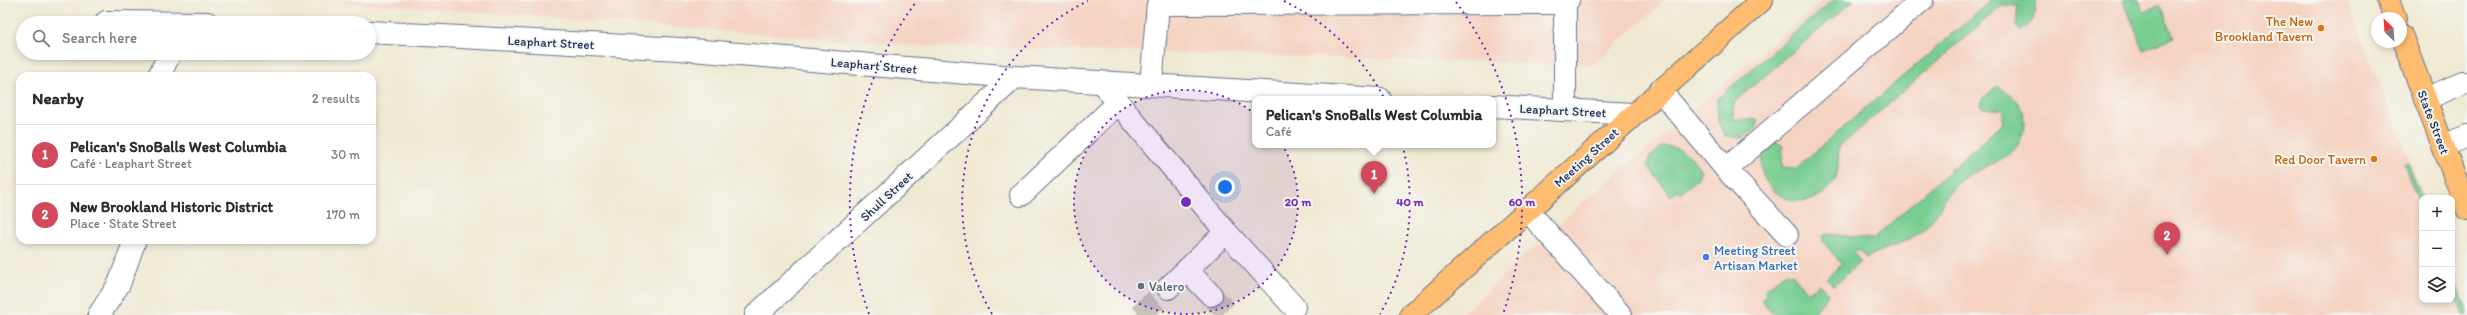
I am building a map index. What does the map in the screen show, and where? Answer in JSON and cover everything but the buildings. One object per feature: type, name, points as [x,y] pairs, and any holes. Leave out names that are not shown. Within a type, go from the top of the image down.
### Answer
[{"type":"main road","name":"Meeting Street","points":[[1412,315],[1632,114],[1762,0]]},
{"type":"main road","points":[[2388,0],[2393,12]]},
{"type":"main road","name":"State Street","points":[[2406,48],[2467,209]]},
{"type":"street","points":[[1726,169],[1922,0]]},
{"type":"street","points":[[1151,85],[1158,4],[1566,1],[1565,110]]},
{"type":"street","name":"Leaphart Street","points":[[376,32],[680,49],[1015,77],[1331,96]]},
{"type":"street","points":[[161,72],[167,60]]},
{"type":"street","name":"Shull Street","points":[[756,315],[1015,77]]},
{"type":"street","points":[[1101,82],[1293,312]]},
{"type":"street","points":[[2425,99],[2463,83]]},
{"type":"street","points":[[1660,90],[1726,169],[1787,235]]},
{"type":"street","points":[[1021,195],[1118,103]]},
{"type":"street","name":"Leaphart Street","points":[[1496,106],[1632,114]]},
{"type":"street","points":[[2443,146],[2467,136]]},
{"type":"street","points":[[1528,210],[1622,315]]},
{"type":"street","points":[[1168,288],[1226,232]]},
{"type":"street","points":[[99,315],[119,284],[134,244]]},
{"type":"street","points":[[1186,270],[1211,295]]},
{"type":"shaded area","points":[[322,0],[1665,0],[1593,65],[917,46]]},
{"type":"shaded area","points":[[1823,0],[2347,0],[2423,195],[2419,195],[2419,303],[2455,303],[2455,280],[2467,315],[1461,315],[1576,208]]},
{"type":"green space","points":[[1833,0],[1854,0],[1734,102],[1733,119],[1757,120],[1757,127],[1742,138],[1725,136],[1718,122],[1717,99]]},
{"type":"green space","points":[[1992,0],[2035,0],[2035,14],[2028,26],[2020,31],[2016,27],[2018,6],[2002,5],[1839,147],[1836,177],[1825,193],[1815,198],[1800,201],[1787,198],[1775,192],[1767,182],[1762,171],[1762,160],[1766,150],[1777,142],[1783,146],[1782,167],[1796,168]]},
{"type":"green space","points":[[2123,0],[2139,0],[2144,11],[2160,5],[2174,37],[2144,50]]},
{"type":"green space","points":[[1997,86],[2008,93],[2022,110],[2024,123],[2022,136],[2017,146],[1999,161],[1966,177],[1952,188],[1935,216],[1927,226],[1913,237],[1866,258],[1860,250],[1854,253],[1860,262],[1834,286],[1826,278],[1842,264],[1823,242],[1823,236],[1827,234],[1873,239],[2003,123],[2003,110],[1983,108],[1981,105],[1982,99]]},
{"type":"green space","points":[[1663,146],[1675,148],[1686,153],[1698,166],[1701,172],[1697,179],[1680,193],[1678,190],[1671,196],[1647,165],[1650,157]]},
{"type":"green space","points":[[2408,163],[2420,195],[2419,195],[2419,204],[2404,165]]},
{"type":"green space","points":[[1789,273],[1793,275],[1808,293],[1819,284],[1827,292],[1828,295],[1812,315],[1775,315],[1761,300],[1768,295],[1764,291],[1781,276]]},
{"type":"green space","points":[[2455,281],[2467,311],[2467,315],[2463,315],[2455,295]]},
{"type":"tunnel","points":[[1140,315],[1168,288]]},
{"type":"tunnel","points":[[1211,295],[1230,315]]},
{"type":"place","name":"The New Brookland Tavern","points":[[2321,28]]},
{"type":"place","name":"Red Door Tavern","points":[[2374,159]]},
{"type":"place","name":"Pelican's SnoBalls West Columbia","points":[[1374,194]]},
{"type":"place","name":"New Brookland Historic District","points":[[2167,255]]},
{"type":"place","name":"Meeting Street Artisan Market","points":[[1706,257]]},
{"type":"place","name":"Valero","points":[[1141,286]]}]
